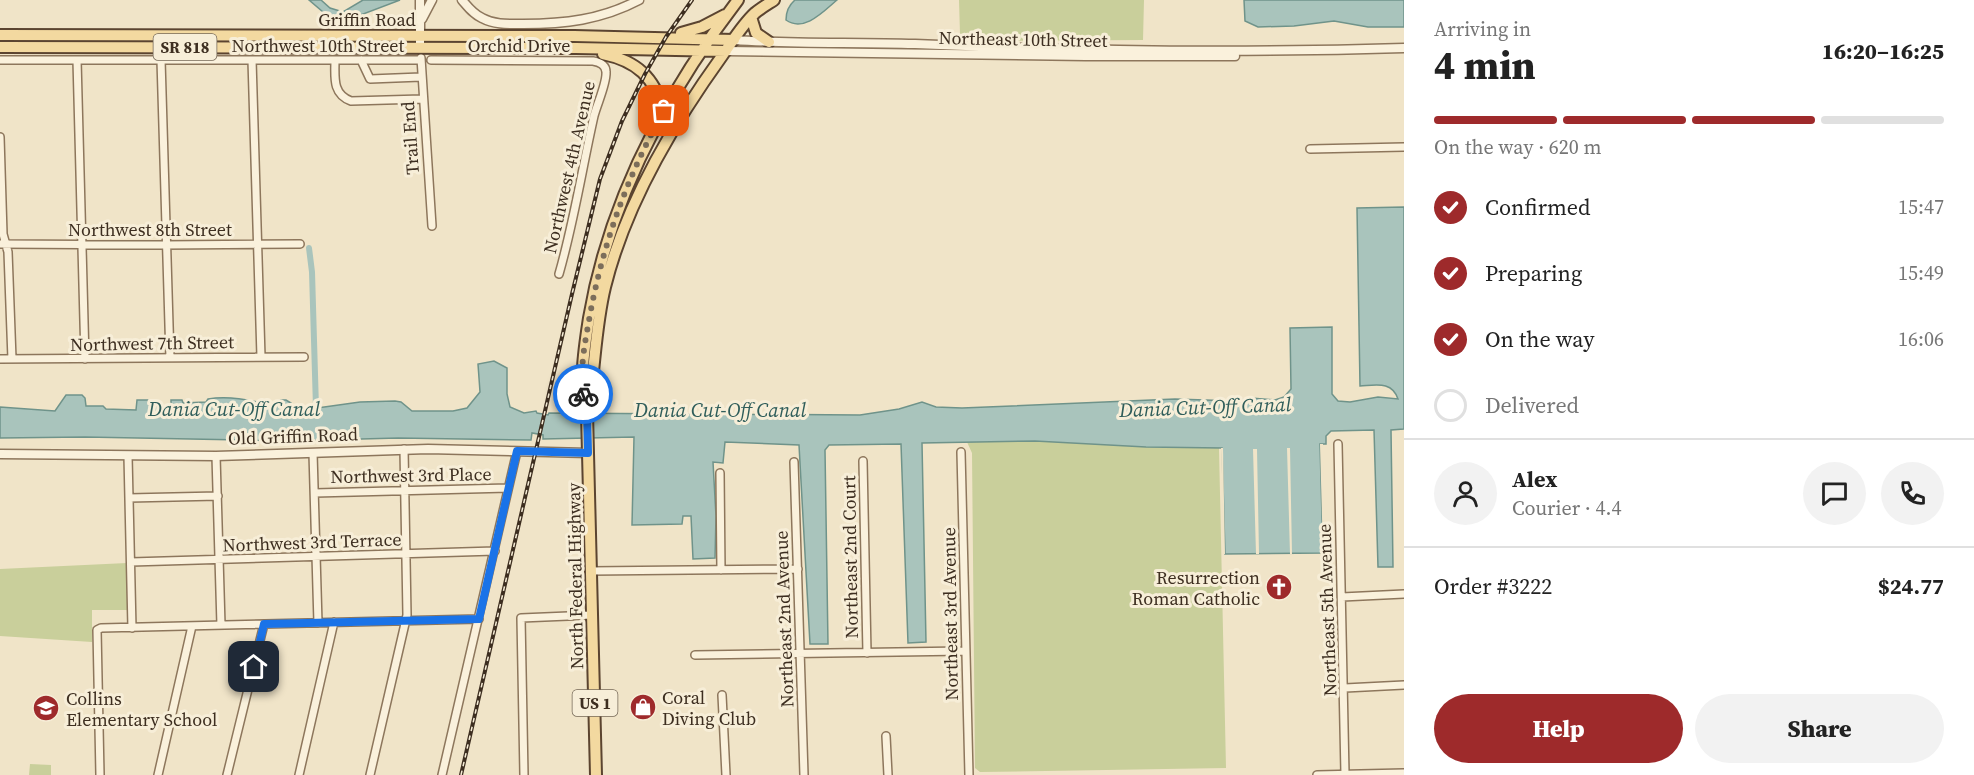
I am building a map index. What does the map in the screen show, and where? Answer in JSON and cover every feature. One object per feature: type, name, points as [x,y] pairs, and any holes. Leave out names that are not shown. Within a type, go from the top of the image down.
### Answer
[{"type":"main road","name":"North Federal Highway","points":[[587,412],[582,392],[586,336],[606,243],[623,194],[644,147],[664,111],[710,38],[738,0]]},
{"type":"main road","name":"North Federal Highway","points":[[596,775],[587,412],[600,311],[616,250],[640,194],[668,141],[706,77],[766,0]]},
{"type":"main road","points":[[769,42],[756,33],[753,15],[774,0]]},
{"type":"main road","points":[[666,37],[702,27],[727,14]]},
{"type":"main road","name":"Griffin Road","points":[[0,35],[420,35],[666,37],[734,40]]},
{"type":"main road","name":"Griffin Road","points":[[0,47],[576,48],[726,51]]},
{"type":"main road","points":[[576,48],[618,57],[638,68],[655,87],[664,111]]},
{"type":"street","points":[[420,0],[420,48]]},
{"type":"street","points":[[421,22],[432,0]]},
{"type":"street","points":[[462,0],[480,17],[495,23],[508,24],[552,24],[586,20],[639,0]]},
{"type":"street","name":"Northeast 10th Street","points":[[734,40],[1137,56],[1256,55],[1404,48]]},
{"type":"street","name":"Trail End","points":[[420,48],[432,226]]},
{"type":"street","points":[[1137,56],[1144,55],[1150,50]]},
{"type":"street","name":"Northeast 10th Street","points":[[726,51],[1320,51]]},
{"type":"street","name":"Northwest 10th Street","points":[[0,60],[421,60]]},
{"type":"street","points":[[77,60],[85,359]]},
{"type":"street","points":[[162,60],[165,245],[170,358]]},
{"type":"street","points":[[252,60],[261,357]]},
{"type":"street","points":[[335,60],[335,85],[344,99],[351,101],[422,99]]},
{"type":"street","points":[[361,60],[370,79],[421,77]]},
{"type":"street","name":"Orchid Drive","points":[[431,60],[593,61],[604,66]]},
{"type":"street","name":"Northwest 4th Avenue","points":[[559,274],[571,232],[595,113],[606,76],[604,66]]},
{"type":"street","points":[[0,137],[3,244],[8,252],[12,359]]},
{"type":"street","points":[[1310,149],[1404,147]]},
{"type":"street","points":[[606,243],[616,250]]},
{"type":"street","name":"Northwest 8th Street","points":[[3,244],[300,244]]},
{"type":"street","name":"Northwest 7th Street","points":[[0,359],[304,357]]},
{"type":"street","name":"Northeast 5th Avenue","points":[[1338,444],[1345,688],[1345,774]]},
{"type":"street","name":"Old Griffin Road","points":[[0,454],[216,456],[404,449],[517,451],[588,447]]},
{"type":"street","points":[[370,775],[406,620],[404,449]]},
{"type":"street","points":[[442,775],[517,451]]},
{"type":"street","name":"Northeast 3rd Avenue","points":[[961,452],[969,775]]},
{"type":"street","points":[[313,453],[318,623]]},
{"type":"street","points":[[128,456],[132,628]]},
{"type":"street","points":[[216,456],[221,625]]},
{"type":"street","name":"Northeast 2nd Avenue","points":[[794,462],[804,775]]},
{"type":"street","name":"Northeast 2nd Court","points":[[863,462],[867,652]]},
{"type":"street","points":[[720,473],[721,570]]},
{"type":"street","name":"Northwest 3rd Place","points":[[315,493],[508,488]]},
{"type":"street","points":[[129,498],[218,496]]},
{"type":"street","name":"Northwest 3rd Terrace","points":[[131,562],[495,551]]},
{"type":"street","points":[[591,571],[798,569]]},
{"type":"street","points":[[1342,597],[1404,594]]},
{"type":"street","points":[[524,775],[521,618],[592,615]]},
{"type":"street","points":[[100,775],[98,630],[101,628],[479,619]]},
{"type":"street","points":[[299,775],[334,622]]},
{"type":"street","points":[[227,775],[264,624]]},
{"type":"street","points":[[158,775],[192,626]]},
{"type":"street","points":[[694,655],[965,651]]},
{"type":"street","points":[[1345,688],[1404,685]]},
{"type":"street","points":[[722,695],[726,775]]},
{"type":"street","points":[[886,736],[888,775]]},
{"type":"street","points":[[1317,775],[1404,773]]},
{"type":"green space","points":[[959,0],[1144,0],[1143,40],[969,41],[960,34]]},
{"type":"green space","points":[[1035,441],[1219,448],[1226,768],[980,772],[975,768],[972,453],[967,442]]},
{"type":"green space","points":[[127,563],[129,610],[92,610],[92,642],[0,636],[0,569]]},
{"type":"green space","points":[[30,764],[51,765],[51,775],[29,775]]},
{"type":"water","points":[[309,0],[321,0],[330,8],[343,12],[363,0],[400,0],[337,24]]},
{"type":"water","points":[[795,0],[837,0],[820,15],[800,24],[786,20],[788,9]]},
{"type":"water","points":[[1244,0],[1404,0],[1404,27],[1368,27],[1334,21],[1294,26],[1258,27],[1245,21]]},
{"type":"water","name":"Dania Cut-Off Canal","points":[[1404,207],[1404,429],[1391,430],[1393,567],[1378,567],[1374,430],[1331,431],[1326,436],[1326,444],[1320,444],[1323,553],[1225,554],[1222,448],[1146,447],[1035,441],[922,443],[926,642],[908,643],[901,444],[829,445],[825,450],[828,644],[810,644],[799,445],[725,442],[723,463],[713,462],[716,516],[715,558],[693,559],[691,516],[683,516],[682,524],[632,525],[634,437],[543,439],[543,435],[532,433],[531,440],[398,438],[288,441],[85,437],[0,438],[0,407],[55,411],[66,395],[82,395],[86,406],[103,406],[106,409],[136,410],[137,400],[148,400],[149,405],[168,408],[171,400],[182,400],[183,403],[232,398],[272,406],[277,405],[279,400],[286,400],[291,403],[292,410],[360,402],[395,401],[401,402],[412,411],[453,411],[467,408],[480,392],[478,364],[494,361],[507,368],[507,394],[510,407],[524,413],[536,411],[548,415],[549,413],[860,415],[899,409],[922,402],[936,407],[962,408],[1175,399],[1275,400],[1284,397],[1291,389],[1290,328],[1332,327],[1332,394],[1338,401],[1350,402],[1378,397],[1398,399],[1392,389],[1383,385],[1360,386],[1357,208]]},
{"type":"pier","points":[[1320,444],[1323,444],[1325,553],[1323,553]]},
{"type":"pier","points":[[1221,448],[1223,448],[1225,554],[1223,554]]},
{"type":"pier","points":[[1287,448],[1290,448],[1292,554],[1290,554]]},
{"type":"pier","points":[[1253,449],[1257,449],[1259,554],[1256,554]]},
{"type":"waterway","name":"Dania Cut-Off Canal","points":[[309,248],[312,272],[316,408]]},
{"type":"railway","points":[[461,775],[600,179],[622,121],[645,74],[666,37],[692,0]]},
{"type":"way so far","points":[[583,394],[586,336],[606,243],[623,194],[644,147],[664,111]]},
{"type":"place","name":"Resurrection Roman Catholic","points":[[1279,587]]},
{"type":"place","name":"Coral Diving Club","points":[[643,707]]},
{"type":"place","name":"Collins Elementary School","points":[[46,708]]},
{"type":"route","points":[[254,667],[264,624],[479,619],[517,451],[588,453],[587,412],[583,394]]}]
